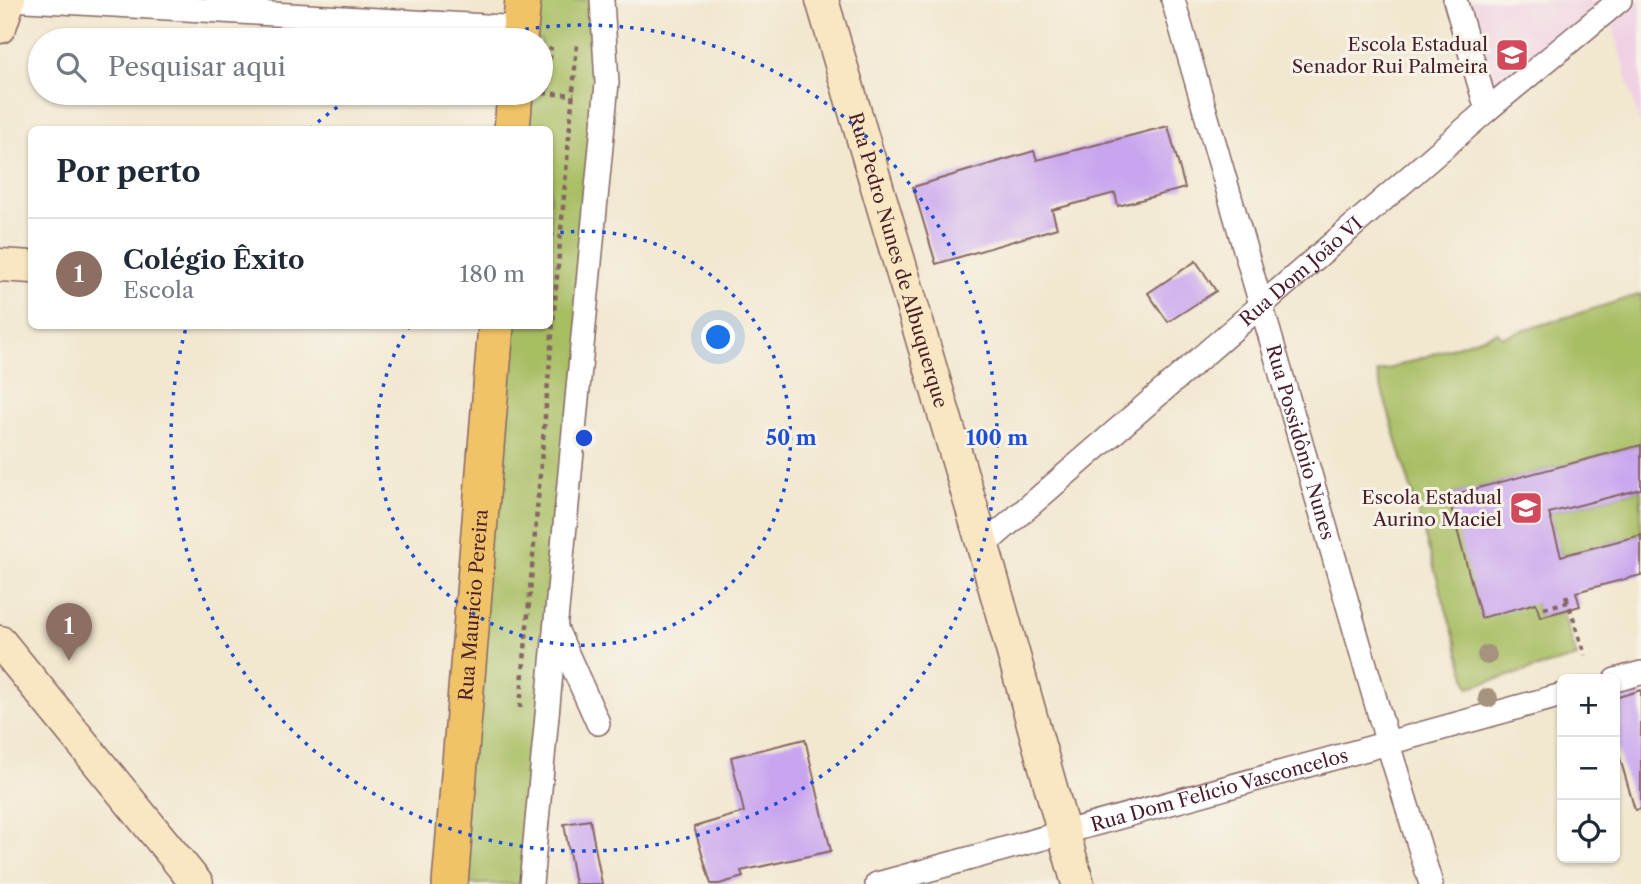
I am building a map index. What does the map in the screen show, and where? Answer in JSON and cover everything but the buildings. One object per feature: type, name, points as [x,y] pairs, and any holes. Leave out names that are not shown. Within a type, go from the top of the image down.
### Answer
[{"type":"main road","points":[[515,126],[530,105]]},
{"type":"main road","name":"Rua Maurício Pereira","points":[[450,884],[496,329]]},
{"type":"street","points":[[0,27],[9,0]]},
{"type":"street","points":[[26,0],[528,27]]},
{"type":"street","points":[[531,884],[607,83],[602,0]]},
{"type":"street","name":"Rua Pedro Nunes de Albuquerque","points":[[822,0],[984,546],[1078,884]]},
{"type":"street","name":"Rua Possidônio Nunes","points":[[1173,0],[1431,884]]},
{"type":"street","points":[[1455,0],[1487,110]]},
{"type":"street","name":"Rua Dom João VI","points":[[984,546],[1261,303],[1620,0]]},
{"type":"street","points":[[0,265],[28,267]]},
{"type":"street","points":[[555,628],[598,723]]},
{"type":"street","points":[[0,642],[197,884]]},
{"type":"street","points":[[1620,679],[1641,673]]},
{"type":"street","name":"Rua Dom Felício Vasconcelos","points":[[877,884],[1557,696]]},
{"type":"path","points":[[519,718],[578,41]]},
{"type":"path","points":[[553,96],[574,95]]},
{"type":"path","points":[[1566,595],[1585,656]]},
{"type":"path","points":[[1544,608],[1569,602]]},
{"type":"shaded area","name":"Escola Estadual Senador Rui Palmeira","points":[[1455,0],[1620,0],[1487,110]]},
{"type":"shaded area","points":[[1634,0],[1641,0],[1641,129],[1611,19]]},
{"type":"green space","points":[[523,0],[602,0],[607,83],[531,884],[450,884],[496,329],[553,329],[553,126],[512,126],[514,105],[553,105],[553,28],[520,28]]},
{"type":"green space","name":"Escola Estadual Aurino Maciel","points":[[1641,294],[1641,445],[1448,496],[1536,603],[1540,617],[1562,611],[1577,657],[1469,687],[1377,373],[1498,332],[1502,337]]},
{"type":"green space","points":[[1641,489],[1641,535],[1561,556],[1549,513]]},
{"type":"place","name":"Escola Estadual Senador Rui Palmeira","points":[[1512,55]]},
{"type":"place","name":"Escola Estadual Aurino Maciel","points":[[1526,508]]},
{"type":"place","name":"Colégio Êxito","points":[[69,661]]}]
